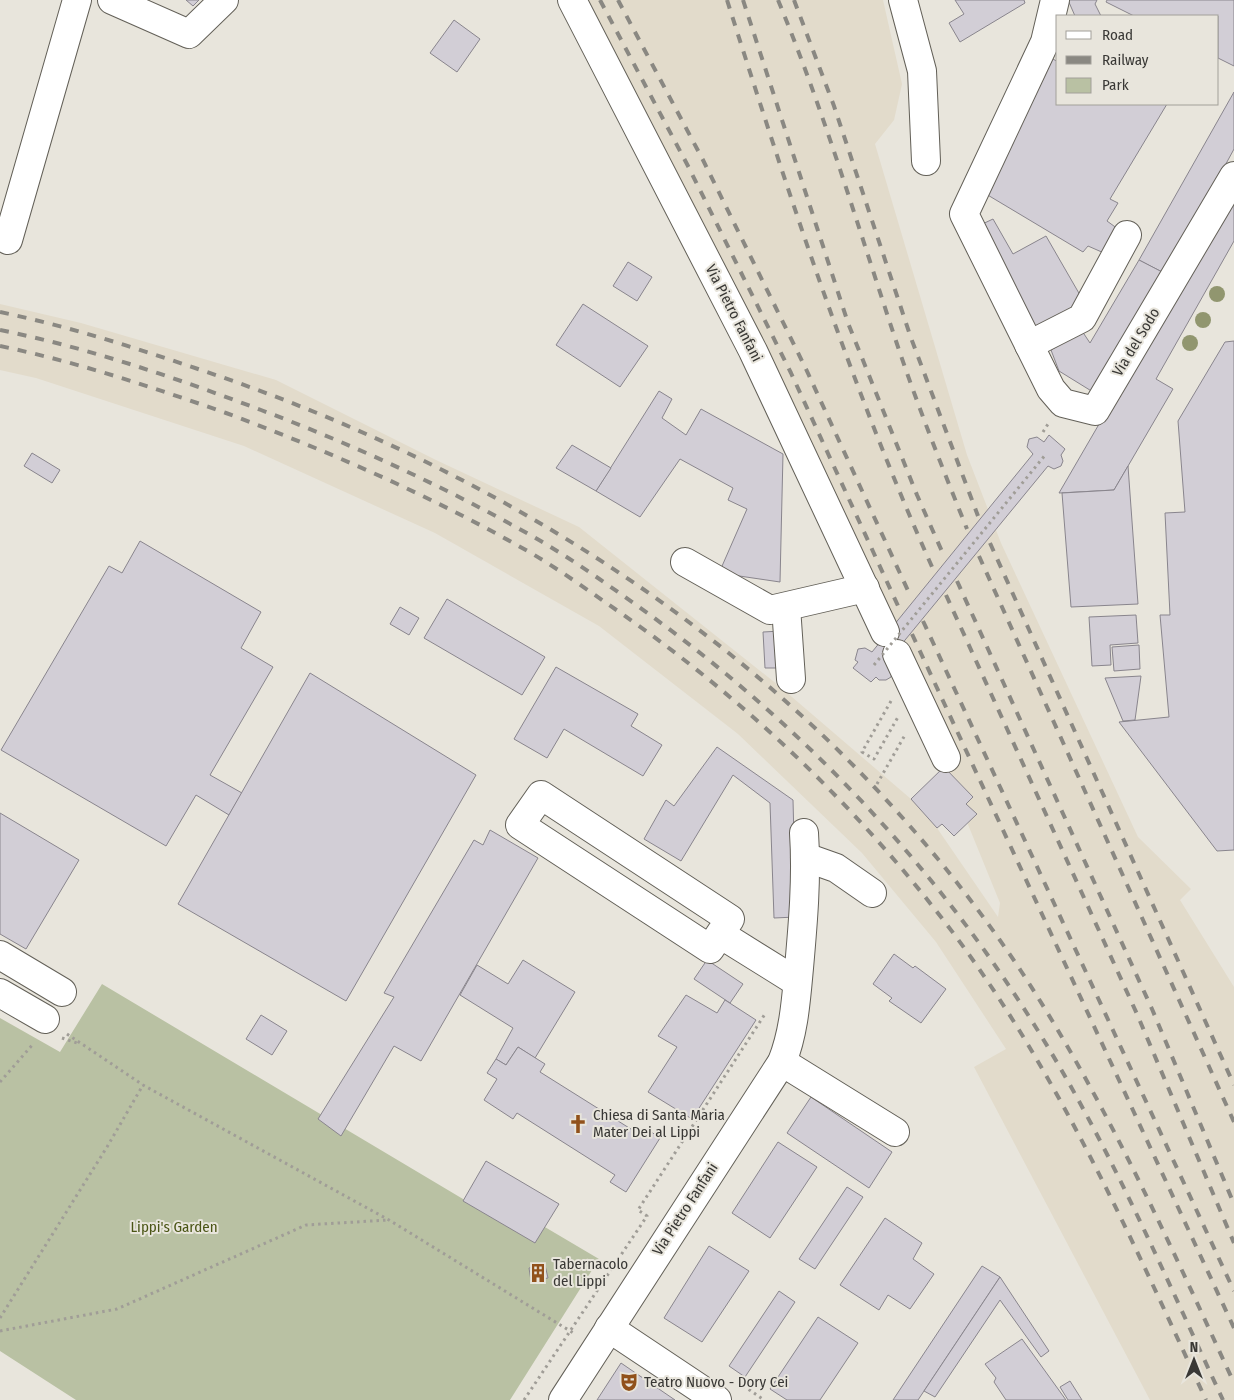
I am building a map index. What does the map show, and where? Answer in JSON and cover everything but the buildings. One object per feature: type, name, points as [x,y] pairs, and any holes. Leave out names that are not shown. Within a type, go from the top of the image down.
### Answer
[{"type":"street","points":[[8,240],[77,0]]},
{"type":"street","points":[[112,0],[189,34],[224,0]]},
{"type":"street","name":"Via Pietro Fanfani","points":[[572,0],[753,350],[866,588],[891,656],[946,758]]},
{"type":"street","points":[[904,0],[922,71],[926,161]]},
{"type":"street","points":[[1055,0],[1045,42],[964,214],[1027,340],[1082,318],[1127,235]]},
{"type":"street","name":"Via del Sodo","points":[[1027,340],[1051,390],[1063,404],[1095,411],[1234,176]]},
{"type":"street","points":[[685,562],[770,610],[866,588]]},
{"type":"street","points":[[786,607],[791,679]]},
{"type":"street","points":[[541,795],[730,919],[720,934],[710,949],[520,825],[541,795]]},
{"type":"street","name":"Via Pietro Fanfani","points":[[563,1400],[782,1062],[791,1036],[794,1019],[805,845],[872,893]]},
{"type":"street","points":[[720,934],[797,982]]},
{"type":"street","points":[[0,955],[62,992]]},
{"type":"street","points":[[0,993],[47,1032]]},
{"type":"street","points":[[782,1062],[895,1132]]},
{"type":"street","points":[[603,1338],[717,1400]]},
{"type":"path","points":[[903,709],[874,759],[862,752],[891,656],[1046,454]]},
{"type":"path","points":[[876,784],[909,727]]},
{"type":"path","points":[[524,1400],[647,1216],[638,1210],[765,1014],[794,1019]]},
{"type":"path","points":[[47,1032],[83,1045],[143,1085],[389,1220],[570,1331],[603,1338]]},
{"type":"path","points":[[47,1032],[83,1045]]},
{"type":"path","points":[[0,1082],[47,1032]]},
{"type":"path","points":[[0,1318],[107,1147],[143,1085]]},
{"type":"path","points":[[0,1331],[116,1309],[306,1225],[389,1220]]},
{"type":"shaded area","points":[[559,0],[883,0],[902,84],[894,120],[875,144],[967,455],[1001,543],[1138,837],[1191,889],[1180,900],[1234,987],[1234,1400],[1150,1400],[974,1067],[1006,1049],[936,942],[862,853],[738,734],[599,626],[435,533],[244,446],[36,378],[0,370],[0,304],[81,323],[276,380],[436,460],[579,527],[778,685],[911,799],[937,828],[998,917],[1000,903],[907,675]]},
{"type":"green space","name":"Lippi's Garden","points":[[102,984],[520,1233],[533,1220],[599,1259],[510,1400],[76,1400],[0,1351],[0,1018],[60,1052]]},
{"type":"railway","points":[[600,0],[688,166],[791,373],[899,608]]},
{"type":"railway","points":[[618,0],[703,160],[806,369],[910,595]]},
{"type":"railway","points":[[727,0],[797,216],[847,358],[874,429],[933,569]]},
{"type":"railway","points":[[743,0],[848,323],[917,495],[944,556]]},
{"type":"railway","points":[[778,0],[826,127],[912,388],[967,529]]},
{"type":"railway","points":[[794,0],[834,106],[911,338],[978,516]]},
{"type":"railway","points":[[0,312],[100,338],[198,369],[320,414],[439,468],[552,531],[660,601],[762,681],[857,769],[943,866],[1021,971],[1052,1020],[1109,1121],[1234,1383]]},
{"type":"railway","points":[[0,330],[99,355],[197,387],[330,438],[433,484],[532,536],[573,561],[639,607],[753,697],[807,746],[858,797],[952,907],[995,965],[1035,1026],[1087,1116],[1135,1210],[1223,1400]]},
{"type":"railway","points":[[0,346],[29,352],[114,376],[226,413],[340,458],[452,510],[548,563],[582,586],[663,644],[754,718],[798,758],[879,843],[954,934],[992,988],[1028,1044],[1092,1160],[1206,1400]]},
{"type":"railway","points":[[990,543],[1234,1085]]},
{"type":"railway","points":[[979,556],[1234,1122]]},
{"type":"railway","points":[[957,581],[1152,1009],[1234,1204]]},
{"type":"railway","points":[[946,595],[1137,1014],[1234,1243]]},
{"type":"railway","points":[[923,621],[1234,1291]]},
{"type":"railway","points":[[912,634],[1234,1328]]},
{"type":"place","name":"Chiesa di Santa Maria Mater Dei al Lippi","points":[[578,1124]]},
{"type":"place","name":"Tabernacolo del Lippi","points":[[538,1273]]},
{"type":"place","name":"Teatro Nuovo - Dory Cei","points":[[629,1382]]}]
